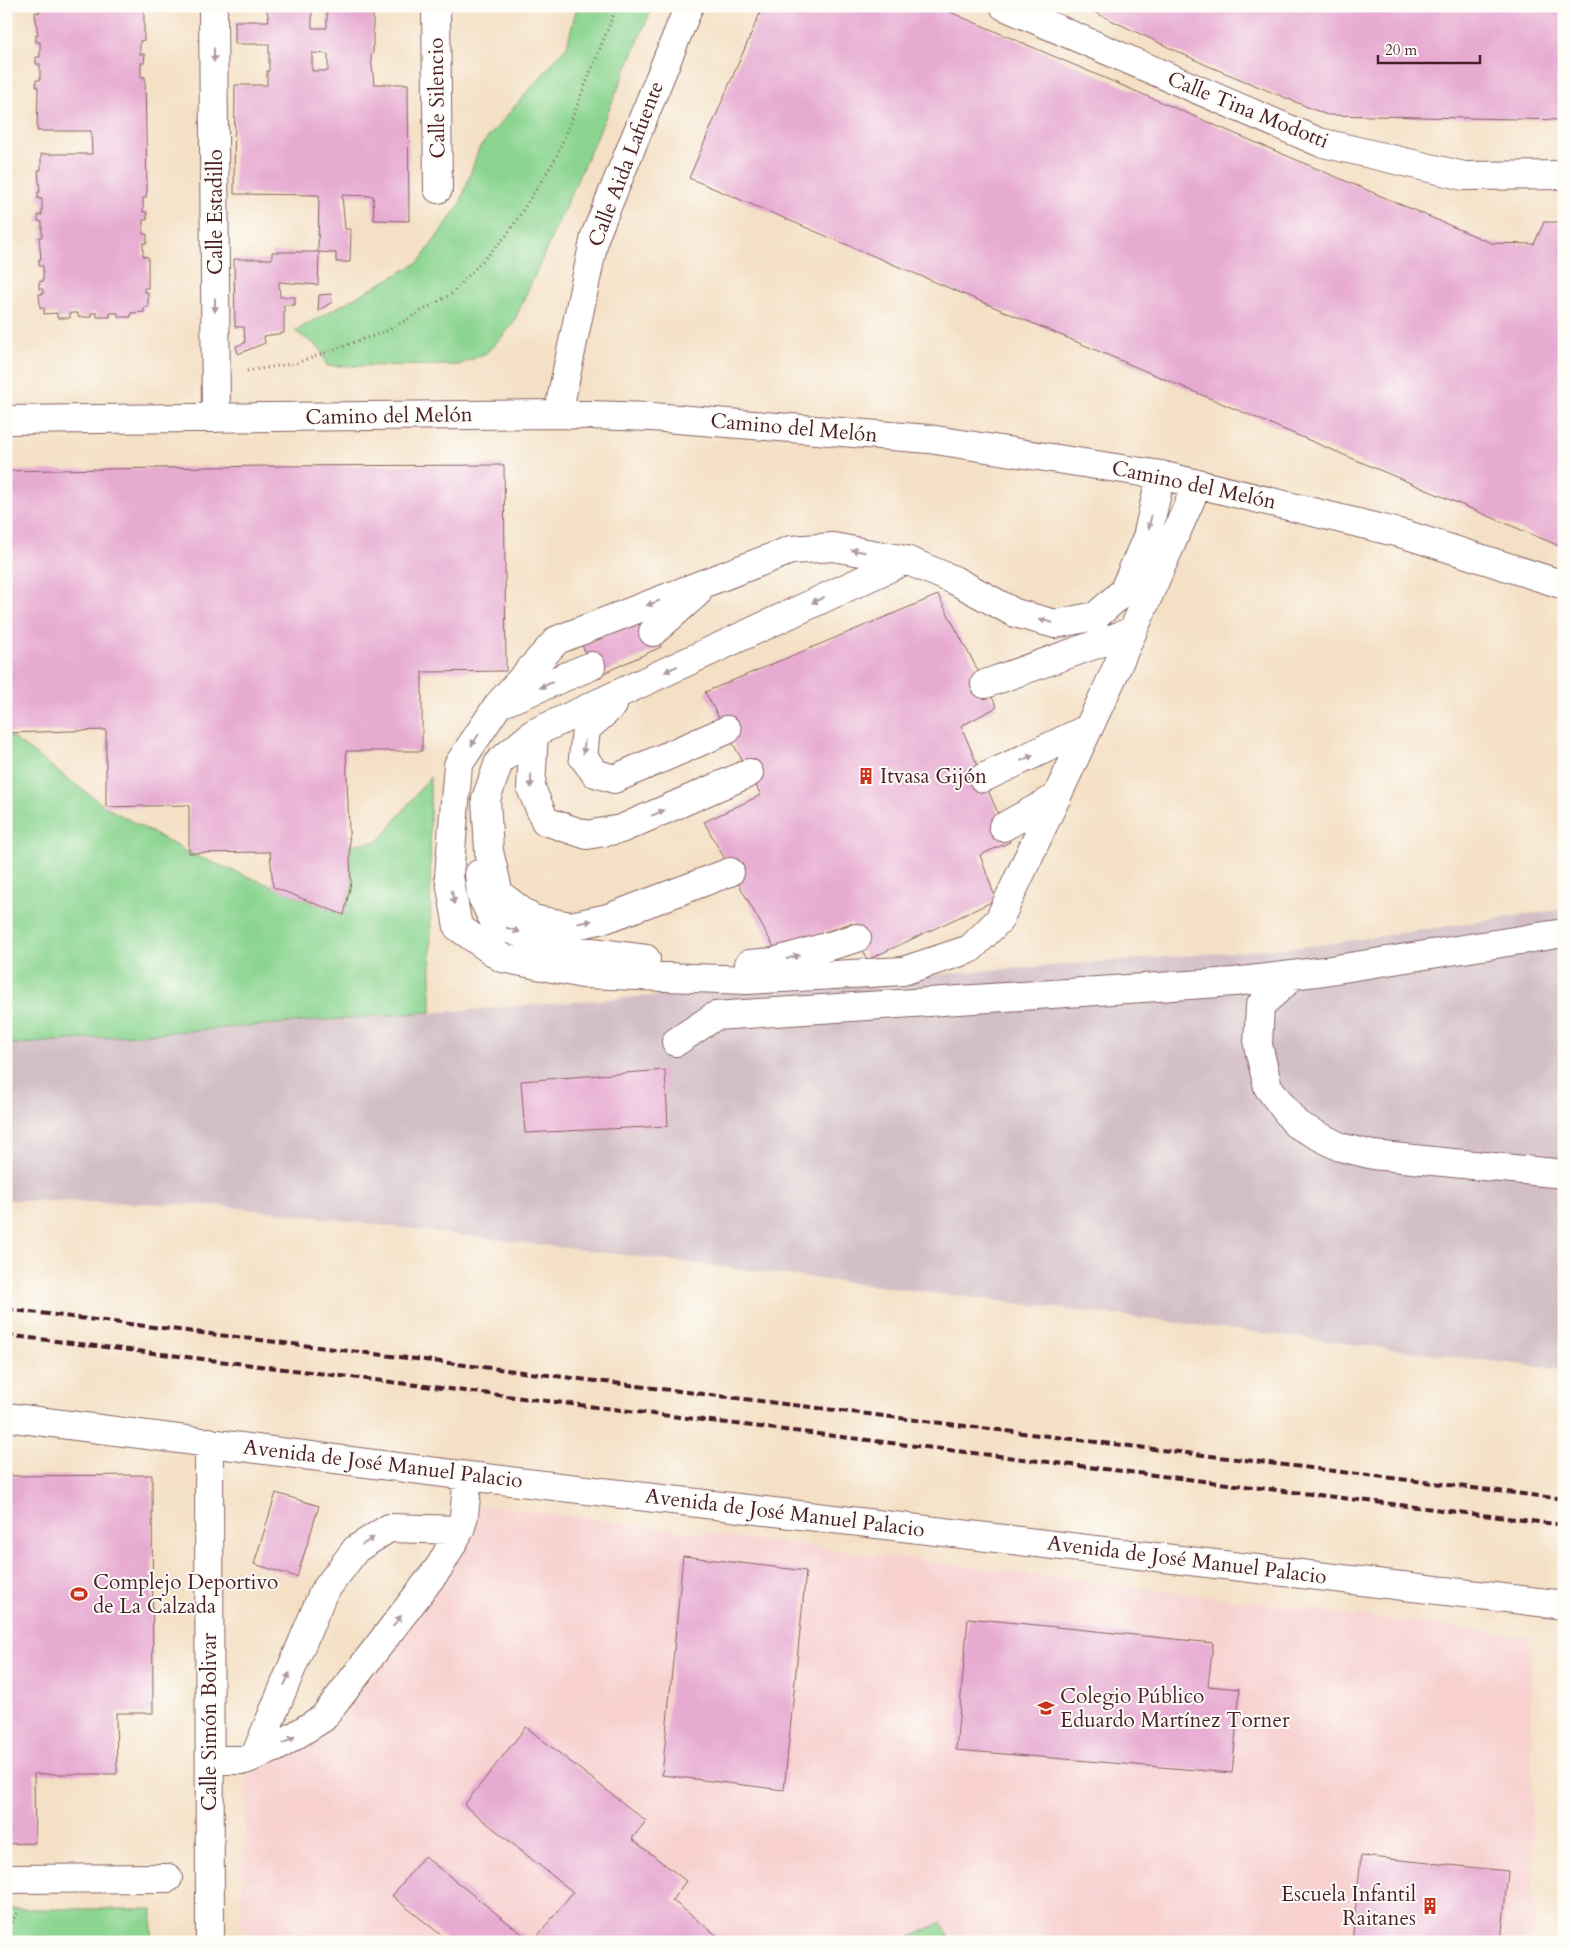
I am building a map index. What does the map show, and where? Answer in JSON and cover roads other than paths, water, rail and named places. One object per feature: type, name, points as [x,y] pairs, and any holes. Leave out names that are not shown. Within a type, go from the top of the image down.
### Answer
[{"type":"street","name":"Calle Estadillo","points":[[213,6],[216,418]]},
{"type":"street","name":"Calle Silencio","points":[[436,6],[438,189]]},
{"type":"street","name":"Calle Aida Lafuente","points":[[558,414],[595,236],[689,6]]},
{"type":"street","name":"Calle Tina Modotti","points":[[1004,6],[1319,142],[1464,176],[1564,176]]},
{"type":"street","name":"Camino del Melón","points":[[6,420],[558,414],[652,417],[929,439],[1162,475],[1198,483],[1407,535],[1564,585]]},
{"type":"street","points":[[1162,475],[1147,537],[1123,592],[1096,616],[1055,624],[1015,613],[954,580],[906,560],[832,546],[791,550],[557,640],[498,705],[458,765],[449,876],[458,927],[502,958],[583,974],[748,980],[903,971],[970,949],[999,920],[1089,728],[1198,483]]},
{"type":"street","points":[[730,872],[608,918],[571,926],[532,920],[499,894],[489,851],[486,799],[499,762],[534,732],[906,560]]},
{"type":"street","points":[[653,632],[710,582]]},
{"type":"street","points":[[985,684],[1133,631]]},
{"type":"street","points":[[498,705],[591,666]]},
{"type":"street","points":[[634,686],[586,729],[583,757],[595,772],[614,779],[727,730]]},
{"type":"street","points":[[983,778],[1089,728]]},
{"type":"street","points":[[534,732],[531,788],[544,821],[587,835],[620,830],[749,774]]},
{"type":"street","points":[[1003,827],[1057,797]]},
{"type":"street","points":[[487,811],[477,853],[481,895],[496,925],[569,949],[618,957],[724,965],[774,962],[857,938]]},
{"type":"street","points":[[676,1042],[715,1016],[1234,982],[1294,975],[1564,933]]},
{"type":"street","points":[[1294,975],[1260,1006],[1258,1045],[1268,1087],[1296,1124],[1340,1147],[1373,1155],[1564,1174]]},
{"type":"street","name":"Avenida de José Manuel Palacio","points":[[6,1417],[468,1476],[1564,1605]]},
{"type":"street","name":"Calle Simón Bolivar","points":[[209,1442],[210,1942]]},
{"type":"street","points":[[210,1760],[245,1760],[277,1747],[323,1718],[440,1566],[460,1530],[464,1516],[468,1476]]},
{"type":"street","points":[[255,1756],[323,1593],[356,1549],[389,1528],[460,1530]]},
{"type":"street","points":[[6,1879],[168,1878]]},
{"type":"railway","points":[[6,1309],[1564,1499]]},
{"type":"railway","points":[[6,1335],[1564,1525]]},
{"type":"place","name":"Itvasa Gijón","points":[[866,776]]},
{"type":"place","name":"Complejo Deportivo de La Calzada","points":[[79,1594]]},
{"type":"place","name":"Colegio Público Eduardo Martínez Torner","points":[[1046,1708]]},
{"type":"place","name":"Escuela Infantil Raitanes","points":[[1430,1906]]}]
